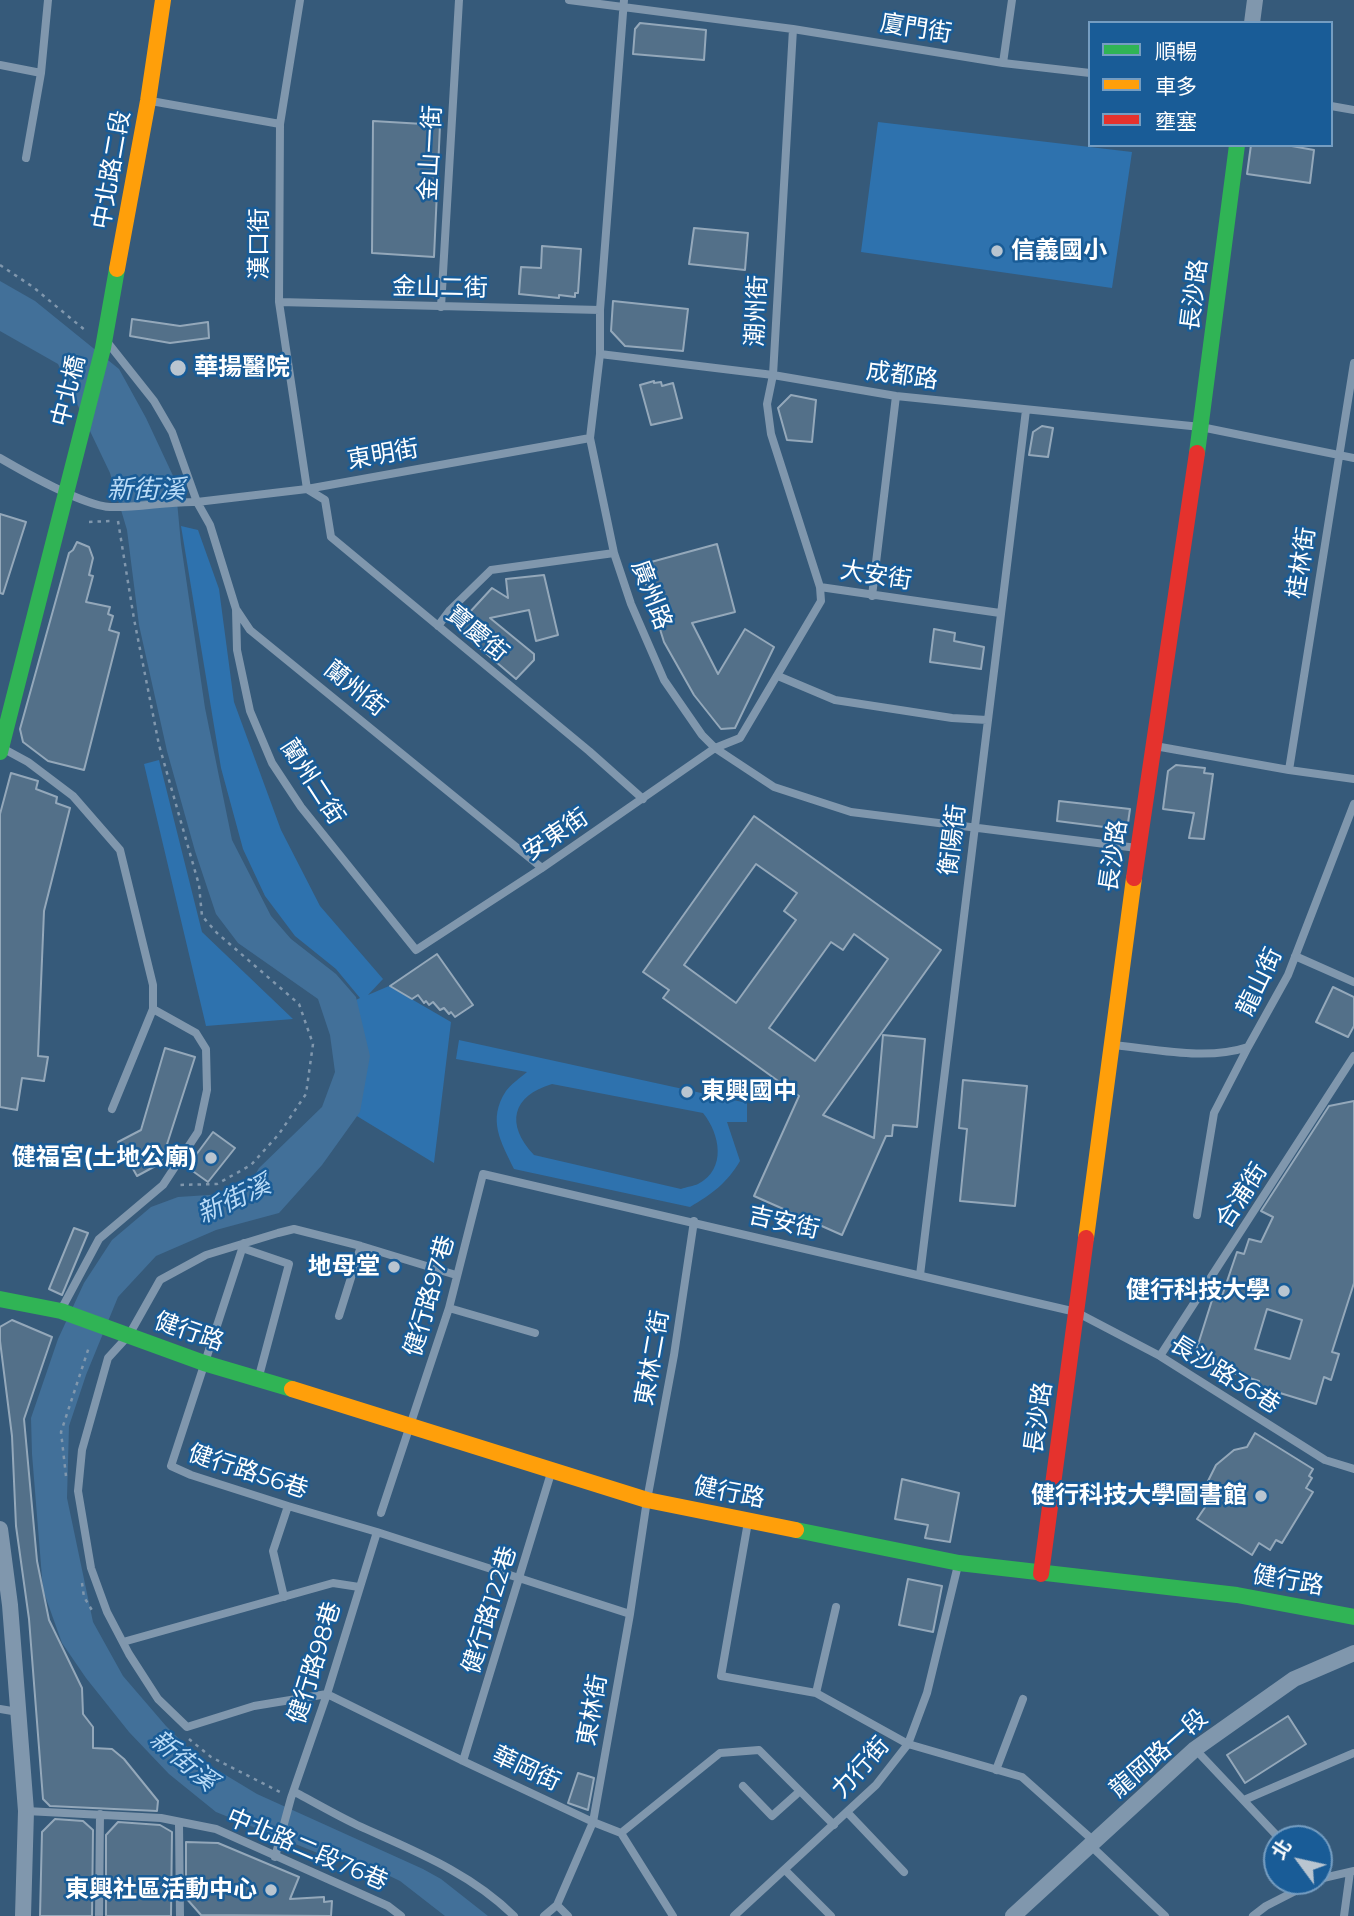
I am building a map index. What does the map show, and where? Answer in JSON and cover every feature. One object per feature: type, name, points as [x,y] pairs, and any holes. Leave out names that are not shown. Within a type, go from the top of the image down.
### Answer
[{"type":"street","name":"中北路二段","points":[[103,344],[148,101],[161,0]]},
{"type":"street","points":[[1252,21],[1255,0]]},
{"type":"street","name":"長沙路","points":[[1041,1574],[1152,745],[1200,427],[1237,147]]},
{"type":"street","name":"中北橋","points":[[67,492],[103,344]]},
{"type":"street","points":[[1,750],[67,492]]},
{"type":"street","points":[[0,1298],[64,1313]]},
{"type":"street","name":"健行路","points":[[64,1313],[204,1363],[647,1500],[959,1563],[1237,1595],[1354,1616]]},
{"type":"street","points":[[0,1529],[5,1604],[19,1712],[26,1811],[23,1916]]},
{"type":"street","name":"龍岡路一段","points":[[1013,1916],[1195,1749],[1294,1679],[1354,1653]]},
{"type":"lane","points":[[26,158],[41,73],[48,0]]},
{"type":"lane","name":"漢口街","points":[[300,0],[280,124],[279,302],[307,489]]},
{"type":"lane","name":"金山一街","points":[[441,307],[459,0]]},
{"type":"lane","name":"廈門街","points":[[569,0],[623,4],[1003,63],[1088,73]]},
{"type":"lane","points":[[1003,63],[1012,0]]},
{"type":"lane","name":"廣州路","points":[[623,4],[600,310],[600,354],[590,438],[614,552],[631,604],[664,680],[702,735],[715,748],[774,787],[851,811],[974,829],[1138,848]]},
{"type":"lane","name":"潮州街","points":[[793,29],[773,375],[767,404],[771,434],[820,587]]},
{"type":"lane","points":[[0,65],[41,73]]},
{"type":"lane","points":[[148,101],[280,124]]},
{"type":"lane","points":[[1333,106],[1354,110]]},
{"type":"lane","name":"金山二街","points":[[279,302],[600,310]]},
{"type":"lane","name":"蘭州街","points":[[103,344],[154,401],[172,432],[197,502],[210,525],[236,609],[250,630],[542,868]]},
{"type":"lane","name":"成都路","points":[[600,354],[773,375],[896,396],[1200,427],[1354,458]]},
{"type":"lane","name":"桂林街","points":[[1289,770],[1354,363]]},
{"type":"lane","points":[[872,596],[896,396]]},
{"type":"lane","name":"衡陽街","points":[[920,1275],[1026,410]]},
{"type":"lane","name":"東明街","points":[[67,492],[97,505],[111,507],[197,502],[307,489],[590,438]]},
{"type":"lane","points":[[0,457],[67,492]]},
{"type":"lane","name":"寶慶街","points":[[307,489],[325,500],[331,537],[643,799]]},
{"type":"lane","points":[[438,626],[450,610],[491,570],[614,552]]},
{"type":"lane","name":"大安街","points":[[715,748],[740,738],[821,601],[820,587],[1000,613]]},
{"type":"lane","name":"蘭州二街","points":[[236,609],[237,650],[250,711],[272,763],[301,807],[416,950]]},
{"type":"lane","points":[[778,676],[835,700],[952,718],[987,720]]},
{"type":"lane","points":[[1152,745],[1354,779]]},
{"type":"lane","name":"安東街","points":[[416,950],[542,868],[715,748]]},
{"type":"lane","points":[[1,750],[28,762],[73,796],[120,850],[153,985],[153,1009],[112,1110]]},
{"type":"lane","name":"龍山街","points":[[1111,1045],[1196,1053],[1231,1053],[1248,1047],[1288,975],[1354,804]]},
{"type":"lane","points":[[1295,956],[1354,982]]},
{"type":"lane","points":[[64,1313],[99,1239],[163,1185],[198,1132],[207,1090],[206,1049],[195,1033],[153,1009]]},
{"type":"lane","points":[[1197,1214],[1214,1113],[1248,1047]]},
{"type":"lane","name":"合浦街","points":[[1160,1356],[1354,1056]]},
{"type":"lane","name":"吉安街","points":[[483,1174],[1076,1312]]},
{"type":"lane","name":"健行路97巷","points":[[410,1427],[449,1308],[483,1174]]},
{"type":"lane","name":"東林二街","points":[[647,1500],[674,1355],[694,1221]]},
{"type":"lane","points":[[327,1694],[254,1706],[187,1727],[158,1699],[107,1612],[92,1568],[79,1491],[82,1450],[108,1358],[122,1333],[160,1280],[206,1255],[294,1229],[456,1275]]},
{"type":"lane","points":[[204,1363],[243,1245]]},
{"type":"lane","points":[[243,1245],[289,1264],[258,1379]]},
{"type":"lane","points":[[339,1317],[361,1246]]},
{"type":"lane","points":[[449,1308],[535,1334]]},
{"type":"lane","name":"長沙路36巷","points":[[1076,1312],[1160,1356],[1325,1460],[1354,1469]]},
{"type":"lane","name":"健行路56巷","points":[[204,1363],[171,1466],[191,1475],[630,1614]]},
{"type":"lane","points":[[381,1513],[410,1427]]},
{"type":"lane","name":"健行路122巷","points":[[463,1761],[552,1471]]},
{"type":"lane","name":"東林街","points":[[544,1916],[557,1905],[593,1822],[647,1500]]},
{"type":"lane","points":[[284,1597],[272,1551],[288,1506]]},
{"type":"lane","points":[[748,1519],[721,1676],[817,1693],[908,1744],[1022,1777],[1093,1843],[1164,1916]]},
{"type":"lane","name":"健行路98巷","points":[[275,1857],[377,1532]]},
{"type":"lane","name":"力行街","points":[[734,1916],[876,1785],[908,1744],[927,1693],[959,1563]]},
{"type":"lane","points":[[123,1642],[333,1583],[359,1587]]},
{"type":"lane","points":[[817,1693],[836,1607]]},
{"type":"lane","name":"華岡街","points":[[327,1694],[463,1761],[621,1833]]},
{"type":"lane","points":[[996,1770],[1023,1699]]},
{"type":"lane","points":[[0,1709],[19,1712]]},
{"type":"lane","points":[[1195,1749],[1267,1825]]},
{"type":"lane","points":[[673,1916],[621,1833],[720,1753],[759,1750],[834,1825]]},
{"type":"lane","points":[[1244,1800],[1354,1753]]},
{"type":"lane","points":[[743,1786],[772,1816],[800,1791]]},
{"type":"lane","points":[[292,1799],[354,1823],[460,1874],[488,1893],[514,1916]]},
{"type":"lane","name":"中北路二段76巷","points":[[26,1811],[160,1818],[179,1824],[216,1829],[388,1906],[401,1916]]},
{"type":"lane","points":[[847,1812],[904,1872]]},
{"type":"lane","points":[[99,1916],[100,1814]]},
{"type":"lane","points":[[179,1824],[180,1916]]},
{"type":"lane","points":[[785,1870],[831,1916]]},
{"type":"lane","points":[[1333,1876],[1352,1872],[1344,1916]]},
{"type":"lane","points":[[1254,1916],[1266,1906],[1288,1895]]},
{"type":"lane","points":[[557,1905],[568,1916]]},
{"type":"path","points":[[0,265],[33,287],[103,344]]},
{"type":"path","points":[[89,522],[118,521],[159,745],[198,886],[202,916],[217,933],[299,1004],[313,1044],[306,1094],[279,1134],[251,1165],[217,1184],[163,1185]]},
{"type":"path","points":[[66,1481],[61,1432],[89,1347]]},
{"type":"path","points":[[80,1572],[84,1597],[96,1619]]},
{"type":"path","points":[[186,1737],[211,1758],[292,1799]]},
{"type":"shaded area","points":[[878,122],[1132,152],[1112,288],[861,252]]},
{"type":"shaded area","points":[[181,526],[198,530],[219,589],[234,702],[281,830],[320,906],[383,979],[368,995],[389,986],[451,1022],[434,1163],[347,1110],[345,1005],[360,998],[336,969],[295,936],[265,896],[243,849],[221,768]]},
{"type":"shaded area","points":[[159,760],[202,932],[293,1019],[206,1026],[144,764]]},
{"type":"shaded area","points":[[459,1040],[747,1103],[747,1122],[727,1122],[740,1161],[730,1176],[690,1207],[514,1169],[498,1131],[497,1112],[506,1091],[527,1072],[456,1059]],"holes":[[[552,1084],[703,1113],[717,1141],[717,1160],[707,1178],[681,1189],[534,1155],[525,1144],[516,1122],[517,1112],[528,1096]]]},
{"type":"water","name":"新街溪","points":[[0,281],[35,301],[119,369],[146,418],[175,480],[181,544],[205,708],[232,840],[271,916],[291,939],[336,974],[356,997],[370,1056],[360,1112],[322,1165],[279,1213],[216,1230],[156,1256],[118,1297],[86,1375],[69,1426],[67,1498],[93,1622],[123,1676],[199,1759],[257,1794],[423,1869],[441,1879],[488,1916],[445,1916],[400,1881],[365,1864],[330,1858],[216,1812],[169,1774],[129,1732],[86,1678],[62,1643],[43,1590],[31,1418],[58,1339],[84,1283],[112,1240],[151,1207],[178,1197],[224,1194],[248,1187],[259,1168],[322,1107],[335,1072],[330,1035],[318,999],[238,943],[216,914],[167,751],[139,625],[127,530],[110,473],[58,364],[0,331]]},
{"type":"building","points":[[640,23],[706,30],[704,60],[633,54],[635,29]]},
{"type":"building","points":[[373,121],[440,125],[434,257],[372,253]]},
{"type":"building","points":[[1251,147],[1297,147],[1314,150],[1310,183],[1247,174]]},
{"type":"building","points":[[694,228],[748,233],[745,270],[689,264]]},
{"type":"building","points":[[542,246],[581,249],[578,293],[575,293],[575,297],[519,294],[521,267],[541,268]]},
{"type":"building","points":[[613,301],[688,309],[683,351],[625,346],[611,331]]},
{"type":"building","points":[[132,319],[180,326],[208,322],[209,338],[170,343],[130,336]]},
{"type":"building","points":[[661,382],[662,386],[673,383],[682,418],[651,425],[640,385]]},
{"type":"building","points":[[791,395],[816,400],[812,442],[787,440],[778,408]]},
{"type":"building","points":[[1042,426],[1053,428],[1048,457],[1029,455],[1033,432]]},
{"type":"building","points":[[0,514],[26,522],[3,594],[0,593]]},
{"type":"building","points":[[77,542],[89,547],[93,558],[89,575],[93,576],[86,602],[110,607],[108,614],[113,616],[109,630],[119,633],[84,770],[48,761],[23,742],[20,729],[69,553]]},
{"type":"building","points":[[717,544],[735,612],[692,623],[718,674],[745,629],[774,647],[735,728],[721,729],[694,695],[664,642],[640,565]]},
{"type":"building","points":[[544,575],[558,635],[536,641],[529,610],[490,618],[534,654],[534,660],[516,679],[461,632],[461,625],[458,625],[492,588],[508,598],[506,579]]},
{"type":"building","points":[[934,629],[955,633],[954,641],[984,647],[981,669],[930,662]]},
{"type":"building","points":[[1176,765],[1205,768],[1204,773],[1213,774],[1204,839],[1189,838],[1194,813],[1163,809],[1168,771]]},
{"type":"building","points":[[11,773],[38,781],[36,789],[57,797],[56,803],[70,808],[44,911],[38,1056],[48,1057],[44,1081],[22,1078],[17,1110],[0,1107],[0,814]]},
{"type":"building","points":[[1059,801],[1130,809],[1128,823],[1120,829],[1057,821]]},
{"type":"building","points":[[754,816],[941,950],[823,1115],[874,1138],[883,1035],[925,1039],[917,1127],[893,1125],[892,1136],[886,1136],[842,1235],[754,1196],[799,1096],[663,998],[669,990],[643,972]],"holes":[[[756,864],[797,893],[784,911],[796,920],[736,1003],[684,965]],[[854,934],[888,959],[815,1061],[769,1028],[831,942],[843,950]]]},
{"type":"building","points":[[437,954],[473,1005],[455,1017],[444,1008],[440,1010],[433,1002],[429,1005],[426,1001],[424,1003],[418,995],[412,999],[390,986]]},
{"type":"building","points":[[1333,987],[1354,997],[1354,1026],[1348,1037],[1316,1022]]},
{"type":"building","points":[[165,1048],[195,1057],[161,1163],[137,1176],[118,1142],[141,1130]]},
{"type":"building","points":[[963,1080],[1027,1086],[1015,1206],[960,1201],[967,1129],[959,1128]]},
{"type":"building","name":"健行科技大學","points":[[1354,1101],[1354,1283],[1332,1352],[1339,1354],[1331,1380],[1324,1377],[1316,1404],[1257,1386],[1259,1381],[1211,1366],[1213,1357],[1196,1351],[1213,1297],[1221,1299],[1237,1252],[1244,1254],[1249,1239],[1261,1242],[1273,1217],[1261,1211],[1329,1106]],"holes":[[[1267,1309],[1302,1320],[1290,1359],[1255,1349]]]},
{"type":"building","name":"健福宮(土地公廟)","points":[[213,1132],[235,1148],[208,1182],[187,1167]]},
{"type":"building","points":[[74,1228],[88,1233],[62,1295],[49,1289]]},
{"type":"building","points":[[12,1320],[52,1337],[24,1419],[37,1561],[49,1620],[82,1688],[83,1714],[93,1727],[93,1748],[112,1749],[124,1759],[158,1801],[157,1811],[50,1806],[43,1799],[29,1619],[16,1526],[12,1436],[0,1341],[0,1327]]},
{"type":"building","name":"健行科技大學圖書館","points":[[1255,1433],[1313,1469],[1309,1476],[1312,1478],[1306,1488],[1313,1492],[1282,1543],[1276,1540],[1270,1550],[1259,1543],[1252,1555],[1197,1519],[1210,1500],[1211,1483],[1208,1481],[1216,1465],[1234,1450],[1247,1447]]},
{"type":"building","points":[[902,1479],[959,1493],[950,1542],[925,1538],[928,1525],[895,1519]]},
{"type":"building","points":[[908,1579],[942,1586],[933,1632],[899,1625]]},
{"type":"building","points":[[1288,1716],[1306,1744],[1245,1783],[1227,1755]]},
{"type":"building","points":[[578,1773],[594,1778],[588,1810],[568,1803]]},
{"type":"building","points":[[55,1819],[83,1821],[93,1830],[92,1916],[40,1916],[42,1832]]},
{"type":"building","points":[[118,1822],[160,1825],[172,1832],[171,1916],[106,1916],[106,1835]]},
{"type":"building","points":[[186,1842],[218,1843],[299,1877],[290,1899],[324,1897],[324,1902],[332,1901],[331,1916],[201,1915],[186,1898]]},
{"type":"traffic: fast","points":[[1197,453],[1237,147]]},
{"type":"traffic: fast","points":[[0,752],[103,348],[117,269]]},
{"type":"traffic: fast","points":[[0,1299],[61,1311],[204,1363],[292,1389]]},
{"type":"traffic: fast","points":[[796,1530],[959,1563],[1237,1595],[1354,1617]]},
{"type":"traffic: slow","points":[[117,269],[148,101],[163,0]]},
{"type":"traffic: slow","points":[[1086,1238],[1134,878]]},
{"type":"traffic: slow","points":[[292,1389],[647,1500],[796,1530]]},
{"type":"traffic: jam","points":[[1134,878],[1197,453]]},
{"type":"traffic: jam","points":[[1041,1574],[1086,1238]]},
{"type":"place","name":"信義國小","points":[[997,251]]},
{"type":"place","name":"華揚醫院","points":[[178,368]]},
{"type":"place","name":"東興國中","points":[[687,1092]]},
{"type":"place","name":"健福宮(土地公廟)","points":[[211,1158]]},
{"type":"place","name":"地母堂","points":[[394,1267]]},
{"type":"place","name":"健行科技大學","points":[[1284,1291]]},
{"type":"place","name":"健行科技大學圖書館","points":[[1261,1496]]},
{"type":"place","name":"東興社區活動中心","points":[[271,1890]]}]
